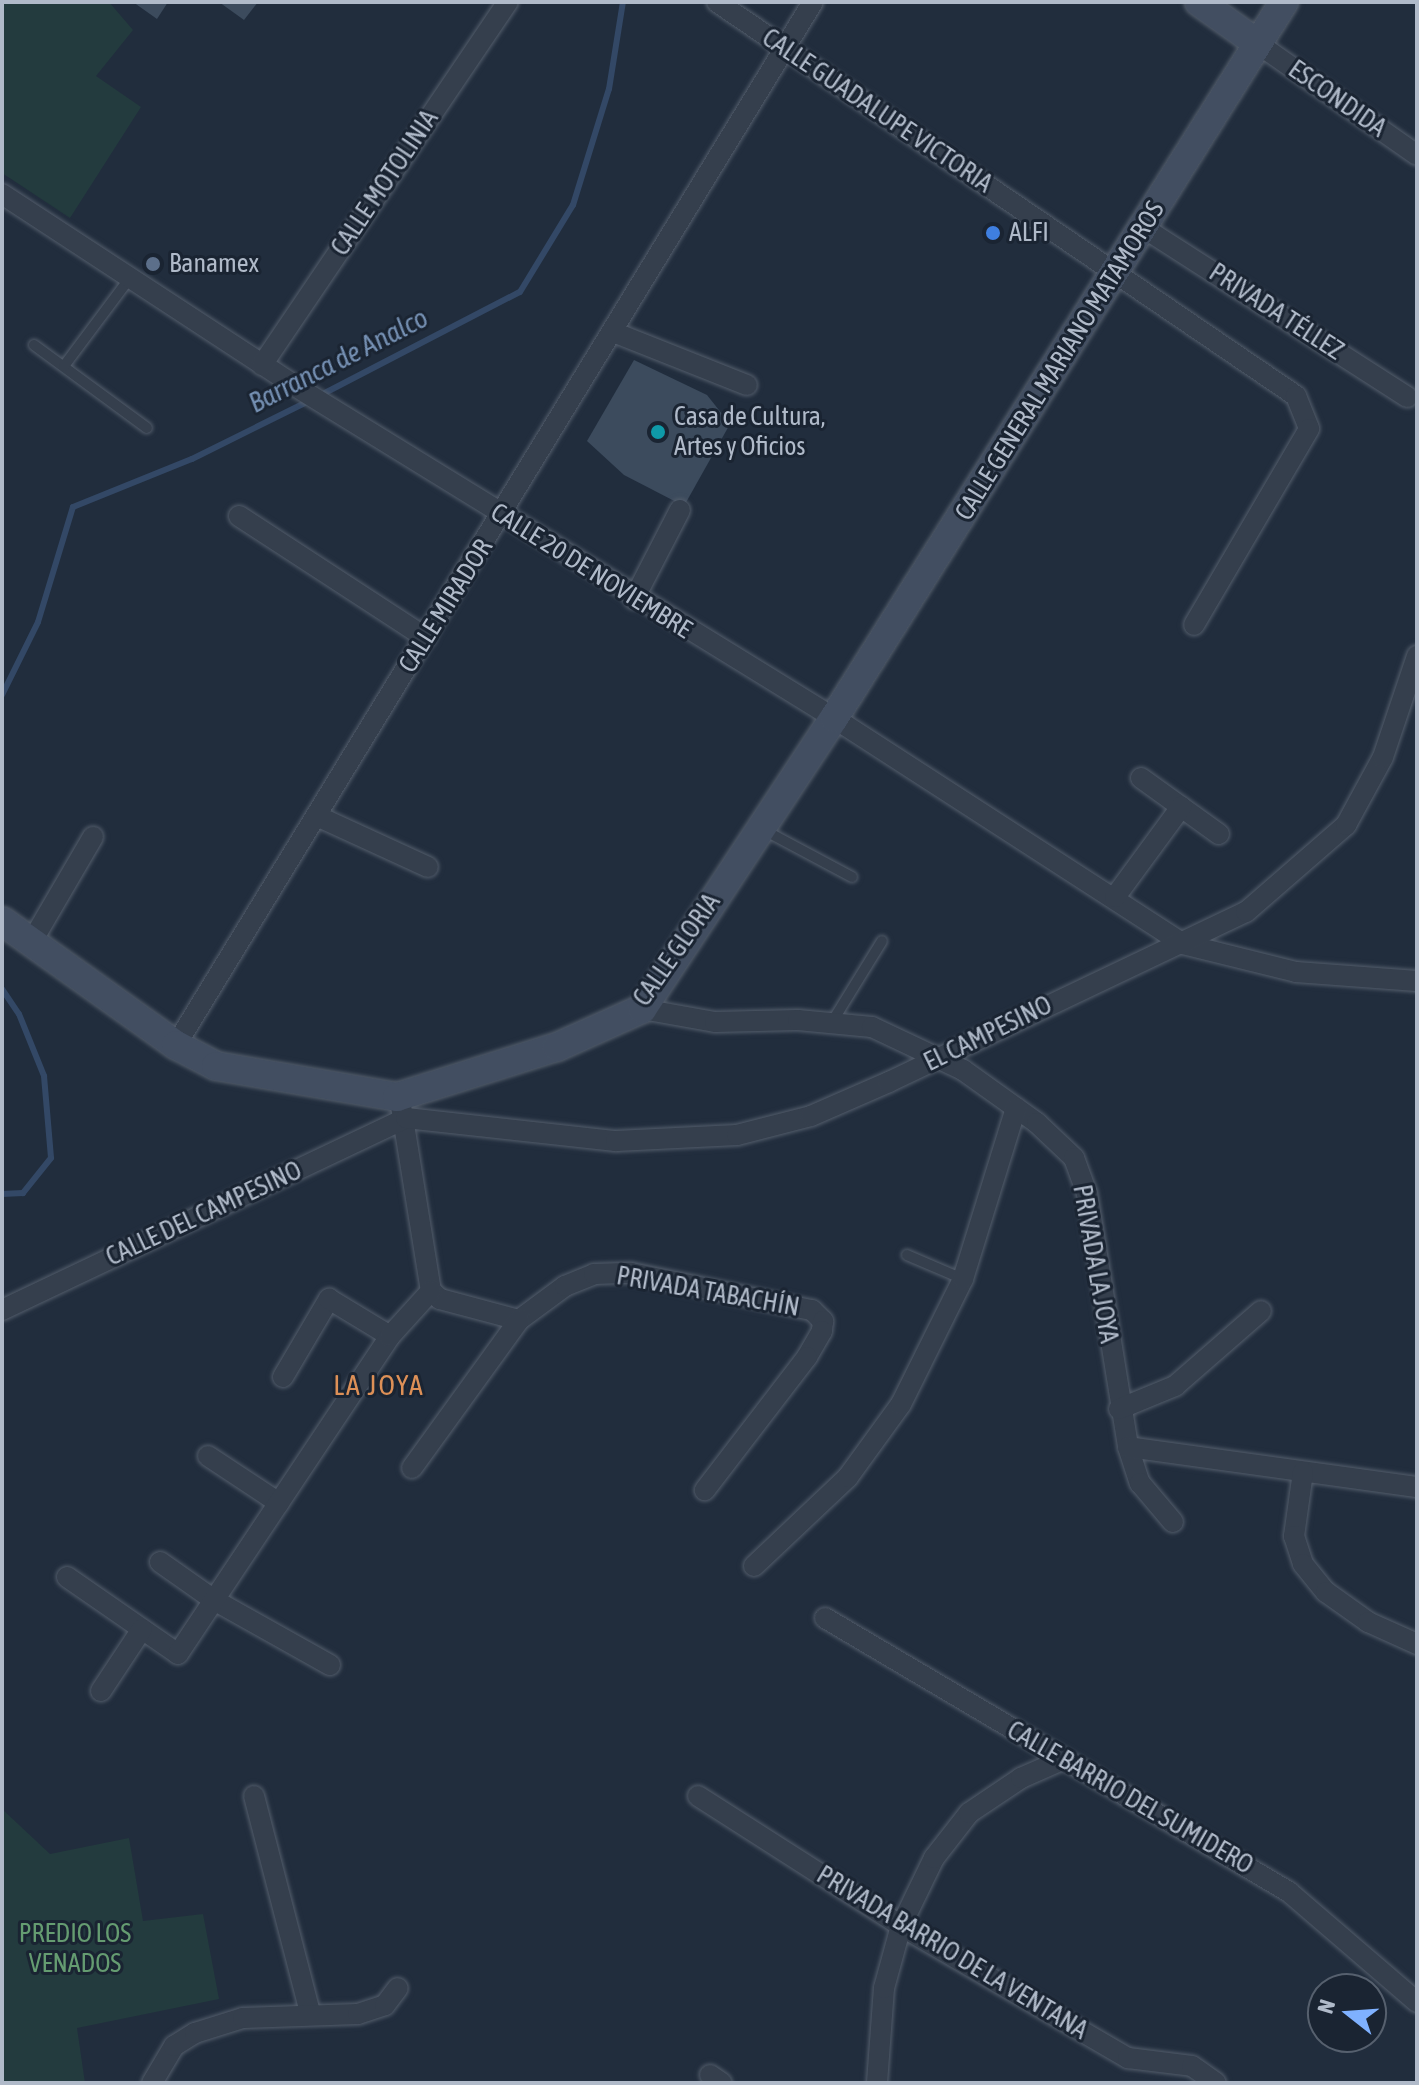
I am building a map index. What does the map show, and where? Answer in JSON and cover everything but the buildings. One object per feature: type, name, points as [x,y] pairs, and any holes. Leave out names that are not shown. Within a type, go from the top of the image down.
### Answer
[{"type":"main road","points":[[1199,2],[1257,43]]},
{"type":"main road","name":"CALLE GENERAL MARIANO MATAMOROS","points":[[834,718],[1116,274],[1284,2]]},
{"type":"main road","name":"CALLE GLORIA","points":[[402,1108],[557,1047],[642,1009],[834,718]]},
{"type":"main road","points":[[2,921],[176,1045],[216,1066],[402,1108]]},
{"type":"street","name":"CALLE MOTOLINIA","points":[[262,365],[508,2]]},
{"type":"street","name":"CALLE GUADALUPE VICTORIA","points":[[717,2],[1296,396],[1309,429],[1194,625]]},
{"type":"street","name":"CALLE MIRADOR","points":[[176,1045],[813,2]]},
{"type":"street","name":"ESCONDIDA","points":[[1257,43],[1417,155]]},
{"type":"street","name":"CALLE 20 DE NOVIEMBRE","points":[[2,194],[501,517],[834,718],[1115,897],[1183,944]]},
{"type":"street","name":"PRIVADA TÉLLEZ","points":[[1144,228],[1407,397]]},
{"type":"street","points":[[613,332],[747,385]]},
{"type":"street","points":[[634,599],[680,510]]},
{"type":"street","points":[[239,516],[426,638]]},
{"type":"street","name":"EL CAMPESINO","points":[[402,1108],[616,1141],[737,1135],[811,1116],[1246,912],[1346,825],[1383,757],[1417,656]]},
{"type":"street","points":[[1141,778],[1219,834]]},
{"type":"street","points":[[1115,897],[1181,807]]},
{"type":"street","points":[[317,816],[428,867]]},
{"type":"street","points":[[31,943],[93,837]]},
{"type":"street","points":[[1183,944],[1296,972],[1417,981]]},
{"type":"street","name":"PRIVADA LA JOYA","points":[[642,1009],[715,1022],[832,1022],[872,1027],[941,1057],[1016,1108],[1074,1158],[1087,1193],[1119,1409],[1128,1447],[1140,1483],[1173,1522]]},
{"type":"street","points":[[402,1108],[431,1291]]},
{"type":"street","name":"CALLE DEL CAMPESINO","points":[[2,1310],[402,1108]]},
{"type":"street","points":[[754,1566],[848,1477],[901,1404],[963,1279],[1016,1108]]},
{"type":"street","name":"PRIVADA TABACHÍN","points":[[412,1468],[519,1320],[565,1286],[594,1274],[631,1273],[812,1310],[823,1321],[822,1331],[807,1357],[705,1490]]},
{"type":"street","points":[[431,1291],[519,1320]]},
{"type":"street","points":[[67,1577],[178,1654],[390,1336],[431,1291]]},
{"type":"street","points":[[283,1377],[329,1299],[390,1336]]},
{"type":"street","points":[[1119,1409],[1175,1386],[1261,1311]]},
{"type":"street","points":[[1128,1447],[1417,1487]]},
{"type":"street","points":[[208,1456],[279,1503]]},
{"type":"street","points":[[1303,1472],[1294,1536],[1303,1564],[1326,1592],[1358,1615],[1417,1644]]},
{"type":"street","points":[[160,1562],[214,1600],[330,1665]]},
{"type":"street","name":"CALLE BARRIO DEL SUMIDERO","points":[[825,1618],[1289,1892],[1417,2002]]},
{"type":"street","points":[[101,1691],[142,1629]]},
{"type":"street","points":[[877,2083],[884,1988],[901,1926],[934,1858],[969,1813],[1021,1778],[1064,1759]]},
{"type":"street","points":[[254,1796],[310,2013]]},
{"type":"street","name":"PRIVADA BARRIO DE LA VENTANA","points":[[698,1796],[901,1926],[1128,2058],[1192,2066],[1216,2083]]},
{"type":"street","points":[[152,2083],[174,2046],[195,2033],[243,2018],[310,2013],[358,2014],[385,2005],[398,1988]]},
{"type":"lane","points":[[64,366],[129,279]]},
{"type":"lane","points":[[34,345],[147,428]]},
{"type":"lane","points":[[760,827],[852,877]]},
{"type":"lane","points":[[832,1022],[882,941]]},
{"type":"lane","points":[[907,1255],[963,1279]]},
{"type":"green space","points":[[2,2],[109,2],[133,30],[96,76],[141,107],[70,218],[2,173]]},
{"type":"green space","name":"PREDIO LOS VENADOS","points":[[2,1809],[50,1854],[129,1838],[143,1921],[203,1914],[219,1999],[77,2028],[85,2083],[2,2083]]},
{"type":"waterway","name":"Barranca de Analco","points":[[319,396],[520,292],[573,205],[609,89],[623,2]]},
{"type":"waterway","name":"Barranca de Analco","points":[[2,695],[38,622],[73,507],[192,459],[309,401]]},
{"type":"waterway","name":"Barranca de Analco","points":[[2,989],[19,1014],[44,1076],[51,1158],[23,1193],[2,1194]]},
{"type":"place","name":"ALFI","points":[[993,233]]},
{"type":"place","name":"Banamex","points":[[153,264]]},
{"type":"place","name":"Casa de Cultura, Artes y Oficios","points":[[658,432]]},
{"type":"district","name":"LA JOYA","points":[[379,1385]]}]
